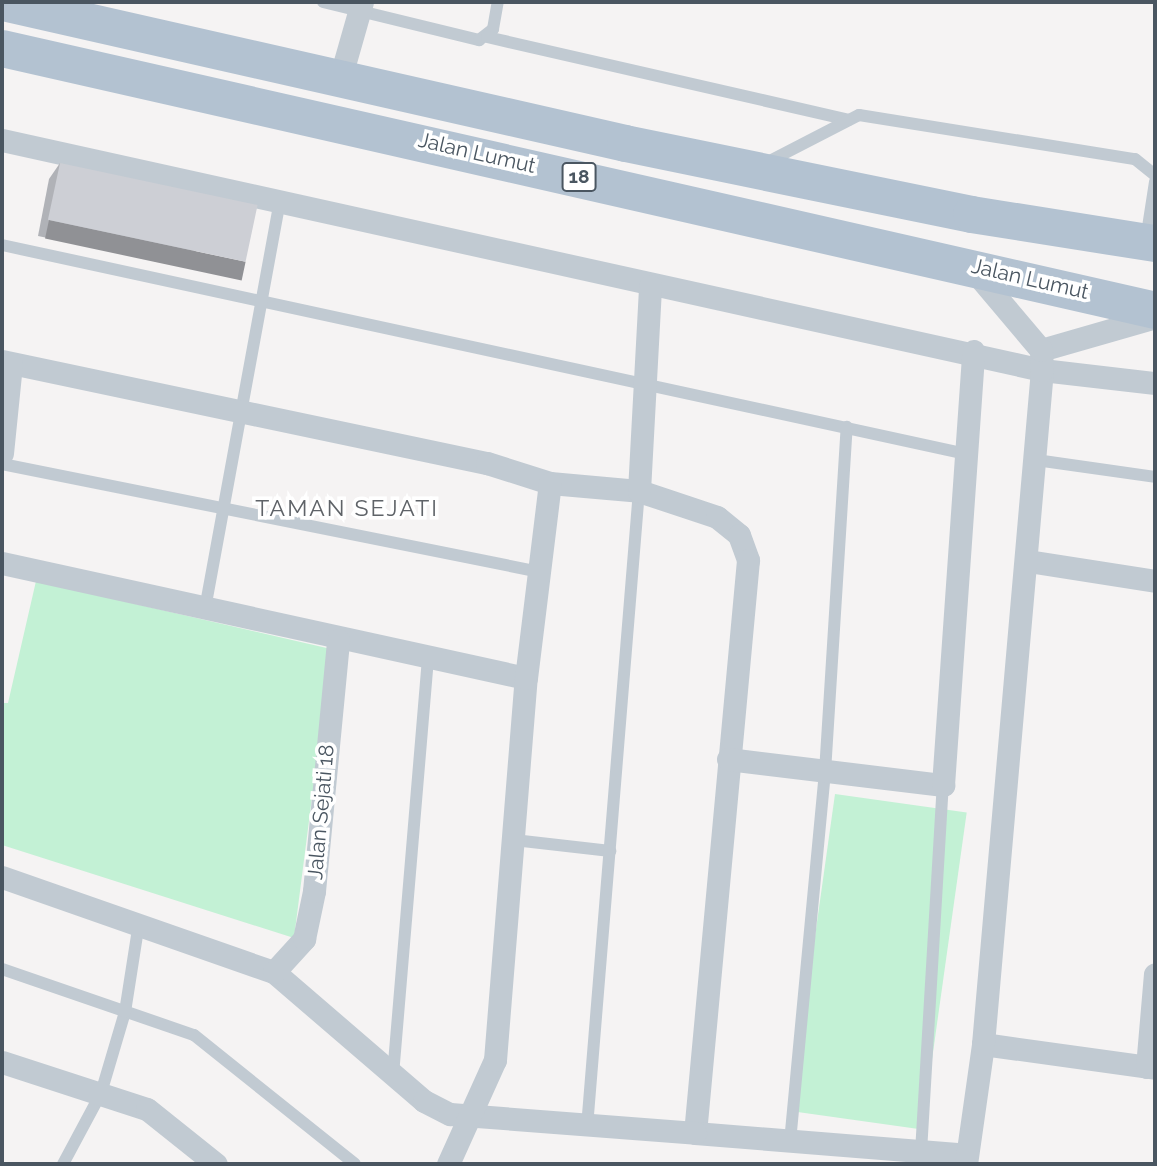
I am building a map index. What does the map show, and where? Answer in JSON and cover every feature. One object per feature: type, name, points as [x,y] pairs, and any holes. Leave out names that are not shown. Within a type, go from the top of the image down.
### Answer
[{"type":"main road","name":"Jalan Lumut","points":[[3,2],[100,13],[340,79],[755,170],[1150,243]]},
{"type":"main road","name":"Jalan Lumut","points":[[2,48],[967,265],[1155,310]]},
{"type":"street","points":[[340,79],[361,6]]},
{"type":"street","points":[[2,140],[280,200],[650,286],[973,351],[1042,360],[1155,383]]},
{"type":"street","points":[[2,877],[274,972],[424,1101],[468,1120],[695,1133],[921,1152],[966,1160],[983,1044],[1028,561],[1042,360],[967,265]]},
{"type":"street","points":[[639,491],[650,286]]},
{"type":"street","points":[[1042,360],[1155,317]]},
{"type":"street","points":[[727,760],[943,785],[973,351]]},
{"type":"street","points":[[2,453],[7,362],[487,463],[550,483],[639,491],[717,517],[739,535],[748,560],[727,760],[695,1133]]},
{"type":"street","points":[[449,1164],[495,1060],[526,678],[550,483]]},
{"type":"street","points":[[1028,561],[1155,581]]},
{"type":"street","points":[[2,563],[338,640],[428,655],[526,678]]},
{"type":"street","name":"Jalan Sejati 18","points":[[274,972],[304,939],[311,903],[338,640]]},
{"type":"street","points":[[983,1044],[1151,1067],[1155,974]]},
{"type":"street","points":[[2,1062],[147,1109],[216,1164]]},
{"type":"lane","points":[[323,2],[361,6],[849,120]]},
{"type":"lane","points":[[487,37],[498,2]]},
{"type":"lane","points":[[755,170],[859,115],[1135,159],[1155,174]]},
{"type":"lane","points":[[1150,243],[1155,181]]},
{"type":"lane","points":[[205,609],[222,508],[245,414],[280,200]]},
{"type":"lane","points":[[2,245],[644,387],[847,427],[966,454]]},
{"type":"lane","points":[[790,1142],[825,772],[847,427]]},
{"type":"lane","points":[[1036,460],[1155,477]]},
{"type":"lane","points":[[2,464],[540,572]]},
{"type":"lane","points":[[587,1127],[639,491]]},
{"type":"lane","points":[[393,1075],[428,655]]},
{"type":"lane","points":[[921,1152],[943,785]]},
{"type":"lane","points":[[514,840],[610,851]]},
{"type":"lane","points":[[63,1164],[101,1093],[125,1012],[139,923]]},
{"type":"lane","points":[[2,969],[194,1035],[355,1164]]},
{"type":"green space","points":[[36,581],[331,649],[294,938],[2,845],[2,703],[8,703]]},
{"type":"green space","points":[[835,794],[967,813],[922,1129],[790,1111]]},
{"type":"building","points":[[60,163],[258,205],[246,262],[48,220]]},
{"type":"district","name":"TAMAN SEJATI","points":[[347,508]]}]
